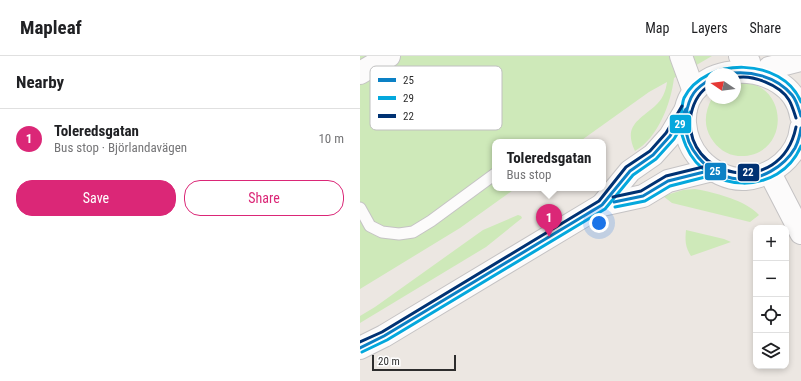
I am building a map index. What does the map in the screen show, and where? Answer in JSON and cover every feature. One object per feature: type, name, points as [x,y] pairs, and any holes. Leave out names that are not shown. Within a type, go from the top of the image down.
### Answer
[{"type":"street","points":[[372,66],[389,56]]},
{"type":"street","points":[[681,56],[690,99],[685,129],[692,148],[704,164],[712,170],[726,176],[741,179],[756,178],[770,173],[789,157],[796,146],[801,128]]},
{"type":"street","points":[[602,205],[630,171],[653,155],[670,136],[702,79],[712,71],[724,65],[736,62],[801,60]]},
{"type":"street","points":[[753,62],[783,77],[794,90],[800,106],[801,116]]},
{"type":"street","points":[[360,73],[370,67]]},
{"type":"street","points":[[360,348],[384,336],[602,205],[643,196],[668,182],[712,170]]},
{"type":"street","points":[[770,173],[801,233]]},
{"type":"lane","points":[[360,208],[370,226],[382,232],[399,234],[413,232],[431,221],[492,176]]},
{"type":"green space","points":[[360,56],[712,56],[674,78],[670,98],[657,129],[643,145],[635,151],[631,135],[634,124],[660,101],[665,92],[667,82],[649,92],[583,139],[492,139],[492,191],[512,191],[460,228],[360,289]]},
{"type":"green space","points":[[741,83],[753,84],[766,92],[775,104],[778,118],[776,132],[768,145],[756,153],[738,156],[726,153],[713,142],[708,133],[706,113],[710,104],[741,104]]},
{"type":"green space","points":[[695,189],[731,198],[744,204],[759,215],[750,222],[672,203],[663,196],[683,190]]},
{"type":"green space","points":[[518,215],[522,218],[486,247],[360,323],[360,316],[375,307],[483,230]]},
{"type":"green space","points":[[686,230],[731,242],[691,256],[686,243]]},
{"type":"transit line","name":"29","points":[[801,102],[792,87],[778,76],[762,70],[744,67],[726,69],[709,75],[694,84],[684,98],[680,120],[682,135],[686,146],[696,162],[710,174],[726,181],[744,183],[761,181],[777,174],[791,162],[801,146]]},
{"type":"transit line","name":"25","points":[[741,73],[762,76],[786,88],[794,97],[801,116]]},
{"type":"transit line","name":"22","points":[[741,77],[757,79],[772,85],[779,90],[789,100],[796,118]]},
{"type":"transit line","name":"25","points":[[705,83],[697,89],[691,98],[686,115],[686,127],[688,138],[698,158],[716,172],[727,177],[746,179],[755,178],[771,171],[785,161],[795,148],[801,128]]},
{"type":"transit line","name":"22","points":[[705,88],[700,93],[691,114],[692,136],[701,154],[716,166],[734,172],[754,172],[772,165],[787,150],[796,127]]},
{"type":"transit line","name":"22","points":[[360,342],[382,332],[599,201],[626,167],[650,151],[666,133],[682,106]]},
{"type":"transit line","name":"25","points":[[360,348],[384,336],[602,205],[630,171],[653,155],[670,136],[686,109]]},
{"type":"transit line","name":"29","points":[[362,352],[387,340],[605,209],[633,175],[656,159],[674,139],[690,112]]},
{"type":"transit line","name":"22","points":[[613,197],[641,191],[666,176],[711,165]]},
{"type":"transit line","name":"25","points":[[614,202],[643,196],[668,181],[712,170]]},
{"type":"transit line","name":"29","points":[[615,207],[645,201],[670,186],[713,175]]},
{"type":"place","name":"Toleredsgatan","points":[[549,237]]}]
